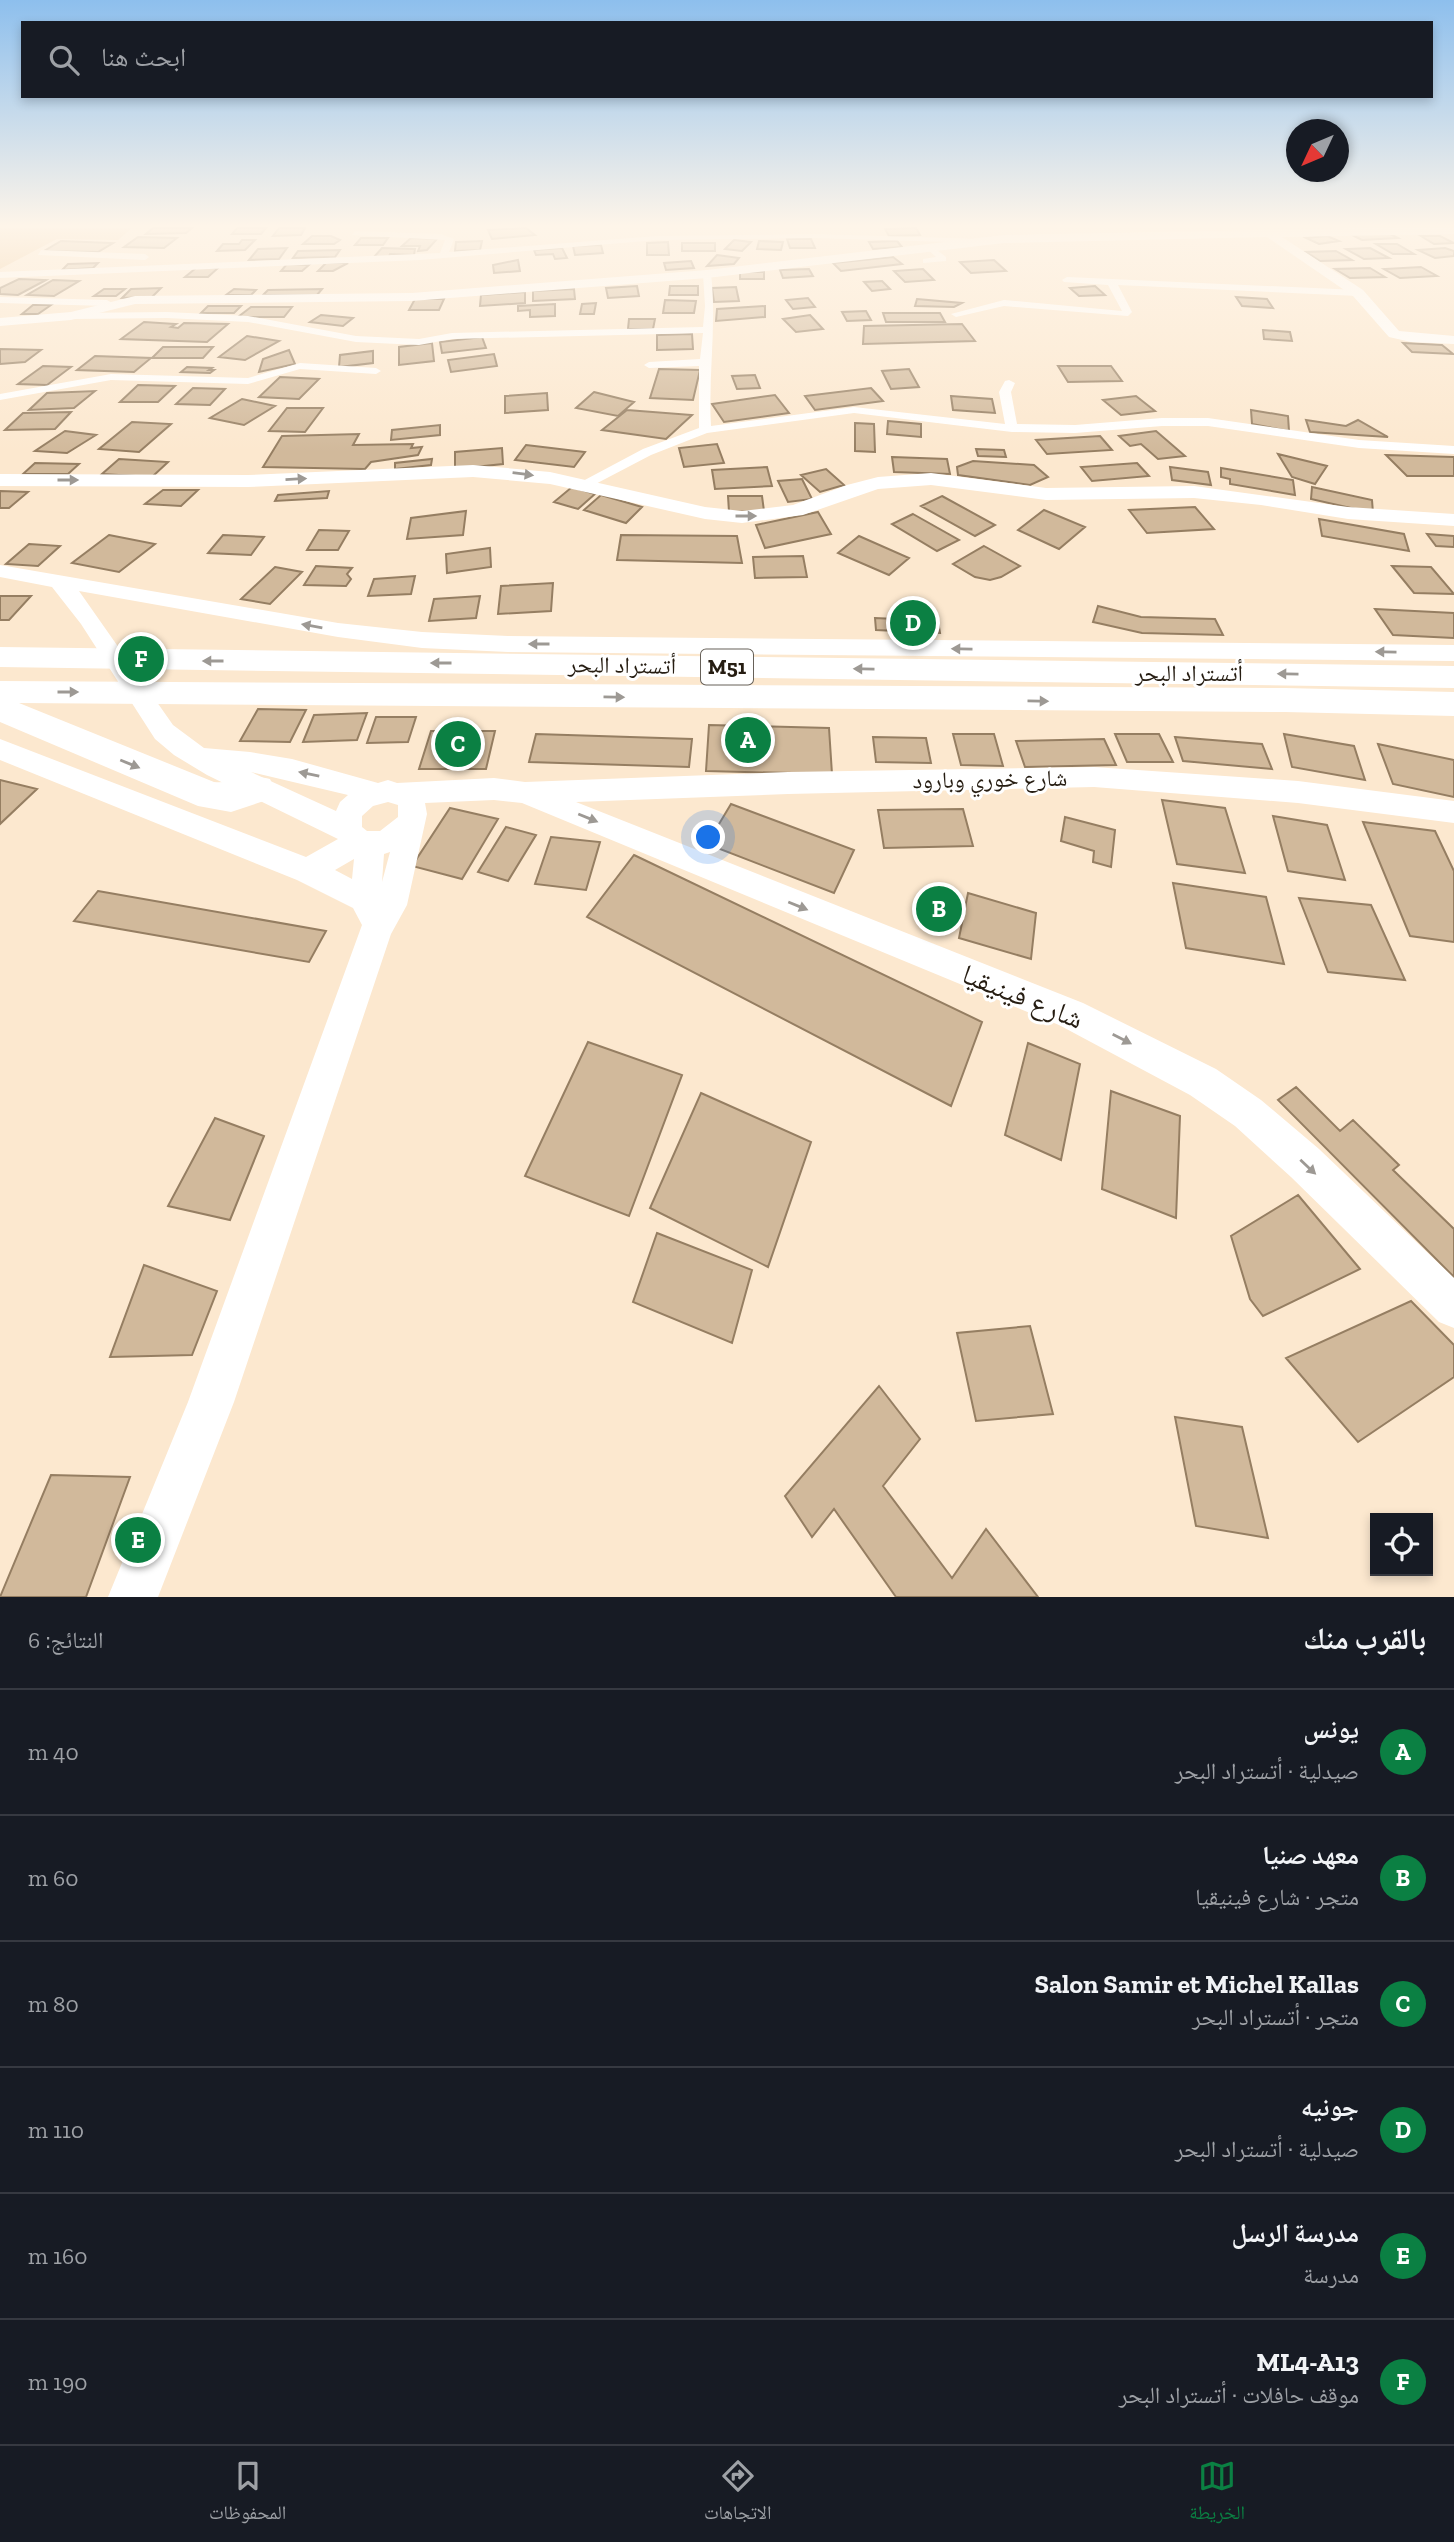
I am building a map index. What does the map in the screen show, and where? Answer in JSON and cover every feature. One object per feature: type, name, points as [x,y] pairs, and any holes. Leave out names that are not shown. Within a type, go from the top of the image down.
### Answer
[{"type":"highway","points":[[629,665],[800,646]]},
{"type":"highway","points":[[1003,649],[1217,673]]},
{"type":"highway","name":"أتستراد البحر","points":[[0,657],[1454,677]]},
{"type":"highway","name":"أتستراد البحر","points":[[0,692],[1285,700],[1454,704]]},
{"type":"highway","points":[[0,709],[211,796],[231,798],[257,789]]},
{"type":"street","points":[[72,303],[128,303]]},
{"type":"street","points":[[705,430],[703,385],[708,303]]},
{"type":"street","points":[[956,314],[1004,303],[1125,314],[1127,312],[1122,303]]},
{"type":"street","points":[[1366,303],[1394,334],[1411,338],[1454,340]]},
{"type":"street","points":[[71,316],[114,304]]},
{"type":"street","points":[[0,322],[71,316],[167,315],[248,319],[356,339],[419,342],[452,336],[708,330]]},
{"type":"street","points":[[649,365],[705,362]]},
{"type":"street","points":[[0,397],[111,377],[248,381],[300,366],[376,372]]},
{"type":"street","points":[[1009,383],[1005,392],[1012,428]]},
{"type":"street","points":[[586,485],[647,452],[705,430],[853,410],[1012,428],[1076,429],[1162,422],[1208,422],[1359,444],[1454,450]]},
{"type":"street","points":[[0,480],[248,481],[473,471],[512,473],[586,485],[705,513],[742,517],[796,511],[878,483],[931,479],[1046,494],[1194,492],[1261,499],[1348,513],[1454,520]]},
{"type":"street","points":[[0,571],[338,630],[422,640],[1454,653]]},
{"type":"street","points":[[57,579],[89,619],[164,732],[183,748],[257,789],[358,838],[384,842],[398,835],[399,807]]},
{"type":"street","points":[[0,748],[308,871],[378,912]]},
{"type":"street","points":[[201,757],[242,760],[328,778],[399,807]]},
{"type":"street","name":"شارع خوري وبارود","points":[[525,793],[788,783],[1094,777],[1298,792],[1454,812]]},
{"type":"street","points":[[378,912],[358,838],[346,818],[352,808],[399,807],[457,790],[494,789],[525,793]]},
{"type":"street","name":"شارع فينيقيا","points":[[525,793],[899,947],[1071,1014],[1203,1082],[1248,1113],[1305,1163],[1454,1307]]},
{"type":"street","points":[[133,1597],[211,1402],[378,912],[405,859],[399,807]]},
{"type":"street","points":[[308,871],[358,838]]},
{"type":"building","points":[[413,303],[442,303],[439,310],[409,310]]},
{"type":"building","points":[[480,303],[525,303],[525,303],[480,306]]},
{"type":"building","points":[[596,303],[594,314],[580,314],[582,304]]},
{"type":"building","points":[[665,303],[696,303],[694,313],[663,313]]},
{"type":"building","points":[[788,303],[812,303],[815,307],[793,309]]},
{"type":"building","points":[[916,303],[962,303],[954,307],[915,306]]},
{"type":"building","points":[[1240,303],[1269,303],[1273,308],[1242,306]]},
{"type":"building","points":[[555,304],[555,316],[530,317],[530,310],[518,311],[518,306]]},
{"type":"building","points":[[33,305],[51,305],[38,314],[22,314]]},
{"type":"building","points":[[208,306],[241,306],[234,313],[201,313]]},
{"type":"building","points":[[765,306],[765,317],[716,321],[717,309]]},
{"type":"building","points":[[251,307],[292,307],[284,317],[238,317]]},
{"type":"building","points":[[866,311],[871,320],[847,321],[842,312]]},
{"type":"building","points":[[883,313],[940,313],[945,322],[886,322]]},
{"type":"building","points":[[321,315],[353,318],[343,326],[310,322]]},
{"type":"building","points":[[810,315],[823,329],[796,332],[783,319]]},
{"type":"building","points":[[629,319],[655,319],[653,329],[628,329]]},
{"type":"building","points":[[144,322],[176,324],[171,327],[178,328],[184,323],[228,324],[207,342],[121,339]]},
{"type":"building","points":[[962,324],[975,341],[863,344],[864,326]]},
{"type":"building","points":[[1263,330],[1290,332],[1292,341],[1264,339]]},
{"type":"building","points":[[692,334],[693,349],[657,350],[657,335]]},
{"type":"building","points":[[247,336],[279,341],[245,360],[219,357]]},
{"type":"building","points":[[482,337],[486,348],[442,353],[440,342]]},
{"type":"building","points":[[432,343],[434,361],[399,365],[399,347]]},
{"type":"building","points":[[1403,343],[1442,345],[1453,354],[1412,352]]},
{"type":"building","points":[[163,347],[213,347],[203,358],[152,358]]},
{"type":"building","points":[[0,349],[41,350],[25,362],[0,364]]},
{"type":"building","points":[[289,350],[295,364],[259,372],[263,359]]},
{"type":"building","points":[[373,351],[373,363],[339,367],[340,355]]},
{"type":"building","points":[[494,354],[497,366],[451,372],[448,360]]},
{"type":"building","points":[[95,356],[151,358],[134,372],[77,370]]},
{"type":"building","points":[[43,366],[71,367],[47,385],[18,384]]},
{"type":"building","points":[[1058,366],[1111,366],[1122,381],[1068,382]]},
{"type":"building","points":[[187,367],[214,370],[210,373],[181,372]]},
{"type":"building","points":[[659,369],[700,370],[693,400],[650,398]]},
{"type":"building","points":[[909,369],[919,387],[891,389],[882,371]]},
{"type":"building","points":[[755,375],[760,388],[737,389],[732,376]]},
{"type":"building","points":[[280,377],[319,379],[299,399],[259,397]]},
{"type":"building","points":[[138,385],[175,386],[158,402],[120,402]]},
{"type":"building","points":[[193,388],[225,389],[210,405],[176,404]]},
{"type":"building","points":[[871,388],[883,401],[815,410],[805,396]]},
{"type":"building","points":[[95,391],[74,408],[29,410],[47,393]]},
{"type":"building","points":[[594,392],[634,402],[618,416],[576,408]]},
{"type":"building","points":[[547,393],[548,410],[505,413],[505,396]]},
{"type":"building","points":[[775,395],[789,413],[724,422],[712,404]]},
{"type":"building","points":[[951,396],[992,399],[995,413],[953,410]]},
{"type":"building","points":[[1136,396],[1155,411],[1121,415],[1103,400]]},
{"type":"building","points":[[242,399],[275,406],[244,425],[210,418]]},
{"type":"building","points":[[287,408],[323,408],[305,432],[269,431]]},
{"type":"building","points":[[627,410],[692,415],[666,439],[602,430]]},
{"type":"building","points":[[1251,410],[1288,416],[1289,431],[1252,424]]},
{"type":"building","points":[[71,412],[55,429],[5,430],[23,413]]},
{"type":"building","points":[[1306,420],[1346,426],[1358,420],[1388,437],[1310,432]]},
{"type":"building","points":[[888,421],[921,424],[921,437],[887,434]]},
{"type":"building","points":[[132,422],[171,424],[139,452],[99,449]]},
{"type":"building","points":[[855,423],[874,424],[875,452],[855,451]]},
{"type":"building","points":[[440,425],[440,435],[391,440],[392,430]]},
{"type":"building","points":[[65,431],[96,435],[67,453],[35,451]]},
{"type":"building","points":[[1156,431],[1185,456],[1158,459],[1141,444],[1130,446],[1119,436]]},
{"type":"building","points":[[359,434],[353,445],[413,444],[411,448],[422,447],[418,455],[371,462],[365,469],[263,467],[282,436]]},
{"type":"building","points":[[1100,436],[1112,450],[1047,454],[1036,440]]},
{"type":"building","points":[[717,444],[724,463],[684,467],[679,448]]},
{"type":"building","points":[[526,445],[585,452],[574,467],[515,460]]},
{"type":"building","points":[[502,448],[503,464],[455,469],[455,452]]},
{"type":"building","points":[[976,449],[1004,450],[1006,457],[978,456]]},
{"type":"building","points":[[1278,454],[1327,466],[1315,484],[1292,477]]},
{"type":"building","points":[[1386,455],[1454,457],[1454,476],[1407,476]]},
{"type":"building","points":[[892,457],[947,459],[950,474],[894,472]]},
{"type":"building","points":[[119,459],[168,462],[152,477],[102,474]]},
{"type":"building","points":[[432,459],[431,465],[395,469],[395,463]]},
{"type":"building","points":[[973,461],[1034,465],[1048,477],[1030,485],[958,475],[957,467]]},
{"type":"building","points":[[35,463],[79,464],[68,474],[23,474]]},
{"type":"building","points":[[1137,463],[1149,476],[1092,481],[1081,467]]},
{"type":"building","points":[[767,467],[772,486],[715,489],[712,470]]},
{"type":"building","points":[[1170,467],[1208,472],[1211,485],[1172,480]]},
{"type":"building","points":[[1221,468],[1293,480],[1295,495],[1230,484],[1230,479],[1221,477]]},
{"type":"building","points":[[826,469],[844,485],[820,492],[801,475]]},
{"type":"building","points":[[802,479],[812,499],[788,502],[778,481]]},
{"type":"building","points":[[572,487],[595,494],[578,509],[554,502]]},
{"type":"building","points":[[1312,487],[1372,500],[1373,513],[1311,499]]},
{"type":"building","points":[[163,490],[198,490],[181,506],[145,504]]},
{"type":"building","points":[[0,491],[28,492],[9,508],[0,508]]},
{"type":"building","points":[[329,491],[327,498],[275,501],[278,495]]},
{"type":"building","points":[[601,495],[642,507],[626,523],[584,510]]},
{"type":"building","points":[[728,496],[762,496],[764,511],[729,512]]},
{"type":"building","points":[[942,496],[995,525],[975,536],[921,506]]},
{"type":"building","points":[[1195,507],[1214,529],[1147,533],[1129,510]]},
{"type":"building","points":[[1044,510],[1085,527],[1059,549],[1018,530]]},
{"type":"building","points":[[466,511],[463,535],[407,539],[411,518]]},
{"type":"building","points":[[818,512],[831,534],[765,548],[756,525]]},
{"type":"building","points":[[913,514],[959,540],[937,551],[892,524]]},
{"type":"building","points":[[1319,519],[1404,534],[1409,551],[1322,536]]},
{"type":"building","points":[[319,530],[349,531],[338,550],[307,550]]},
{"type":"building","points":[[1427,534],[1454,536],[1454,547],[1436,546]]},
{"type":"building","points":[[109,535],[155,544],[119,572],[72,563]]},
{"type":"building","points":[[223,535],[264,537],[251,555],[208,553]]},
{"type":"building","points":[[621,535],[737,536],[742,563],[617,560]]},
{"type":"building","points":[[859,536],[909,558],[889,575],[838,553]]},
{"type":"building","points":[[29,544],[60,546],[38,566],[6,564]]},
{"type":"building","points":[[984,546],[1020,566],[990,580],[975,577],[953,564]]},
{"type":"building","points":[[490,548],[491,567],[447,573],[446,554]]},
{"type":"building","points":[[803,556],[807,577],[755,578],[753,557]]},
{"type":"building","points":[[316,566],[352,568],[347,574],[351,579],[346,586],[304,585]]},
{"type":"building","points":[[1392,566],[1431,567],[1454,594],[1414,593]]},
{"type":"building","points":[[275,567],[302,572],[270,604],[241,599]]},
{"type":"building","points":[[415,576],[411,594],[368,596],[374,579]]},
{"type":"building","points":[[553,583],[551,611],[498,614],[501,586]]},
{"type":"building","points":[[0,596],[31,596],[9,620],[0,620]]},
{"type":"building","points":[[480,596],[476,618],[429,621],[434,599]]},
{"type":"building","points":[[1098,606],[1141,617],[1215,619],[1223,635],[1142,633],[1093,622]]},
{"type":"building","points":[[1375,609],[1454,613],[1454,638],[1393,635]]},
{"type":"building","points":[[875,618],[938,621],[940,633],[876,630]]},
{"type":"building","points":[[258,709],[306,710],[290,742],[240,741]]},
{"type":"building","points":[[367,713],[357,740],[303,742],[314,715]]},
{"type":"building","points":[[376,717],[416,717],[408,742],[367,743]]},
{"type":"building","points":[[709,725],[829,728],[832,774],[706,771]]},
{"type":"building","points":[[431,731],[495,731],[486,769],[419,769]]},
{"type":"building","points":[[536,734],[692,739],[689,767],[529,762]]},
{"type":"building","points":[[953,734],[994,734],[1003,766],[961,765]]},
{"type":"building","points":[[1115,734],[1159,734],[1173,762],[1127,762]]},
{"type":"building","points":[[1284,734],[1354,746],[1365,780],[1292,767]]},
{"type":"building","points":[[873,737],[926,738],[931,763],[876,762]]},
{"type":"building","points":[[1175,737],[1262,744],[1272,769],[1183,761]]},
{"type":"building","points":[[1104,739],[1116,765],[1025,767],[1016,741]]},
{"type":"building","points":[[1378,744],[1454,760],[1454,797],[1393,784]]},
{"type":"building","points":[[0,780],[37,789],[0,824]]},
{"type":"building","points":[[1162,800],[1225,808],[1245,873],[1177,864]]},
{"type":"building","points":[[731,804],[854,850],[834,893],[707,844]]},
{"type":"building","points":[[450,808],[498,819],[462,879],[412,866]]},
{"type":"building","points":[[963,809],[973,846],[884,848],[878,810]]},
{"type":"building","points":[[1273,816],[1327,825],[1345,880],[1288,871]]},
{"type":"building","points":[[1065,817],[1115,830],[1111,867],[1093,862],[1094,851],[1061,841]]},
{"type":"building","points":[[1363,822],[1435,831],[1454,871],[1454,942],[1410,936]]},
{"type":"building","points":[[506,827],[536,835],[508,881],[478,872]]},
{"type":"building","points":[[551,837],[600,842],[586,890],[535,884]]},
{"type":"building","points":[[634,855],[982,1022],[951,1106],[587,917]]},
{"type":"building","points":[[1173,883],[1266,897],[1284,964],[1186,948]]},
{"type":"building","points":[[98,891],[326,931],[309,962],[74,921]]},
{"type":"building","points":[[968,893],[1036,913],[1031,959],[959,938]]},
{"type":"building","points":[[1299,898],[1371,905],[1405,980],[1328,972]]},
{"type":"building","points":[[588,1042],[682,1075],[629,1216],[525,1176]]},
{"type":"building","points":[[1028,1043],[1080,1064],[1061,1160],[1005,1135]]},
{"type":"building","points":[[1296,1087],[1340,1131],[1353,1120],[1399,1165],[1393,1170],[1454,1229],[1454,1277],[1278,1100]]},
{"type":"building","points":[[1111,1091],[1180,1116],[1176,1218],[1102,1189]]},
{"type":"building","points":[[701,1093],[811,1142],[768,1267],[650,1208]]},
{"type":"building","points":[[215,1118],[264,1136],[230,1220],[168,1206]]},
{"type":"building","points":[[1298,1195],[1360,1269],[1263,1316],[1250,1299],[1231,1236]]},
{"type":"building","points":[[657,1233],[752,1270],[732,1343],[633,1302]]},
{"type":"building","points":[[144,1265],[217,1291],[192,1355],[110,1357]]},
{"type":"building","points":[[1411,1301],[1454,1345],[1454,1377],[1358,1442],[1286,1358]]},
{"type":"building","points":[[1030,1326],[1053,1414],[976,1421],[957,1333]]},
{"type":"building","points":[[879,1386],[920,1439],[883,1486],[952,1578],[986,1529],[1038,1597],[896,1597],[834,1509],[812,1537],[785,1496]]},
{"type":"building","points":[[1175,1417],[1242,1427],[1268,1538],[1196,1526]]},
{"type":"building","points":[[51,1475],[130,1477],[86,1597],[0,1597]]},
{"type":"place","name":"جونيه","points":[[913,623]]},
{"type":"place","name":"ML4-A13","points":[[141,659]]},
{"type":"place","name":"يونس","points":[[748,740]]},
{"type":"place","name":"Salon Samir et Michel Kallas","points":[[458,744]]},
{"type":"place","name":"معهد صنيا","points":[[939,909]]},
{"type":"place","name":"مدرسة الرسل","points":[[138,1540]]}]
